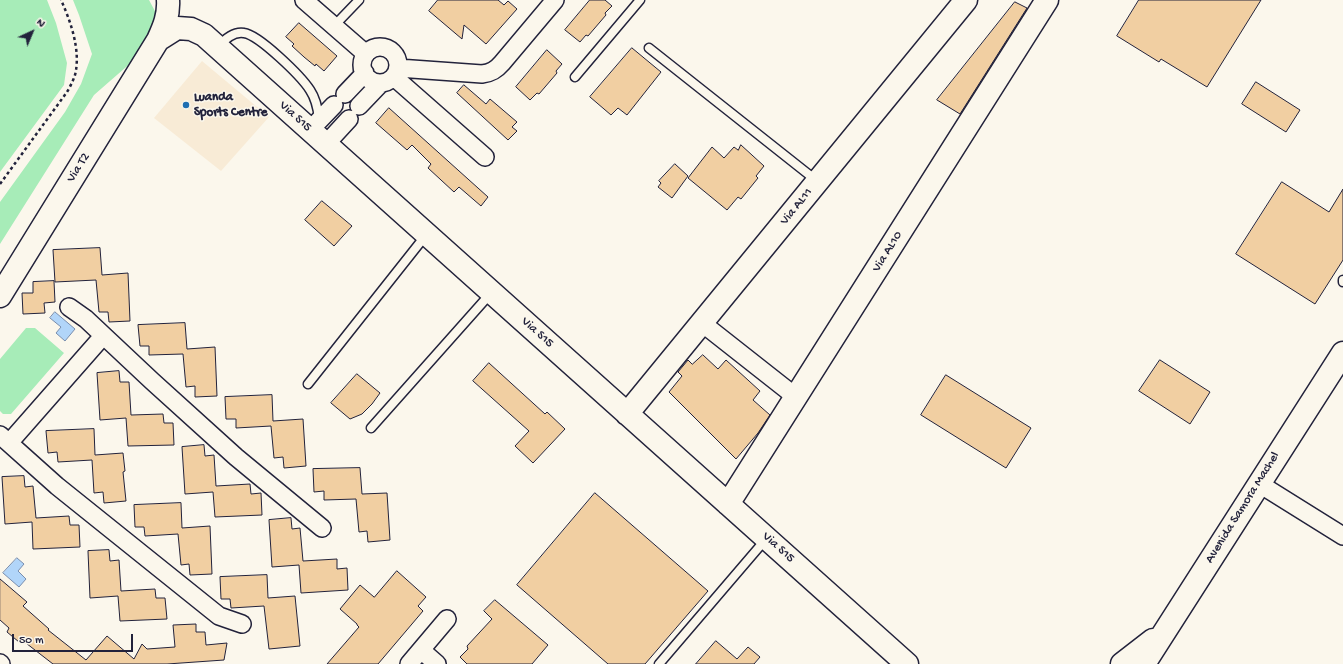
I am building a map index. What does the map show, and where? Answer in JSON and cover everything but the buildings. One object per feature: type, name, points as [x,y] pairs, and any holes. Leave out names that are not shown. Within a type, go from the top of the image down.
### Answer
[{"type":"street","name":"Via T2","points":[[0,296],[158,40],[166,22],[169,9],[168,0]]},
{"type":"street","points":[[177,0],[184,11],[211,42]]},
{"type":"street","points":[[304,0],[366,54]]},
{"type":"street","points":[[326,144],[391,76],[398,64],[395,54],[388,48],[374,48],[366,54],[362,65],[365,73],[375,82],[391,76],[489,74],[502,63],[555,0]]},
{"type":"street","name":"Via AL11","points":[[628,414],[966,0]]},
{"type":"street","name":"Via AL10","points":[[728,504],[1047,0]]},
{"type":"street","name":"Via S15","points":[[158,40],[177,28],[191,29],[211,42],[315,125],[326,144],[907,664]]},
{"type":"street","points":[[315,125],[365,73]]},
{"type":"street","points":[[391,76],[485,157]]},
{"type":"street","points":[[69,307],[86,319],[236,457],[322,528]]},
{"type":"street","points":[[702,323],[796,397]]},
{"type":"street","points":[[103,336],[4,439],[57,486],[219,616],[242,624]]},
{"type":"street","name":"Avenida Samora Machel","points":[[1144,664],[1343,353]]},
{"type":"street","points":[[1258,484],[1343,536]]},
{"type":"street","points":[[410,664],[447,619]]},
{"type":"street","points":[[1122,664],[1168,628]]},
{"type":"street","points":[[421,650],[437,664]]},
{"type":"lane","points":[[334,26],[359,0]]},
{"type":"lane","points":[[575,77],[640,0]]},
{"type":"lane","points":[[211,42],[242,33],[254,37],[292,68],[310,90],[318,107],[315,125]]},
{"type":"lane","points":[[649,48],[818,181]]},
{"type":"lane","points":[[308,384],[426,234]]},
{"type":"lane","points":[[371,428],[492,292]]},
{"type":"lane","points":[[658,664],[767,538]]},
{"type":"path","points":[[0,184],[67,92],[75,75],[76,52],[72,31],[61,0]]},
{"type":"shaded area","name":"Luanda Sports Centre","points":[[202,61],[269,117],[221,171],[154,118]]},
{"type":"green space","points":[[0,0],[47,0],[56,23],[67,63],[64,85],[0,172]]},
{"type":"green space","points":[[73,0],[149,0],[156,13],[156,24],[133,61],[94,95],[0,244],[0,202],[65,112],[81,84],[92,54]]},
{"type":"green space","points":[[26,328],[35,328],[64,353],[11,414],[3,414],[0,411],[0,359]]},
{"type":"water","points":[[55,312],[75,329],[65,341],[56,333],[61,327],[50,318]]},
{"type":"water","points":[[17,558],[24,564],[18,571],[26,579],[19,587],[3,573]]},
{"type":"place","name":"Luanda Sports Centre","points":[[186,105]]}]
